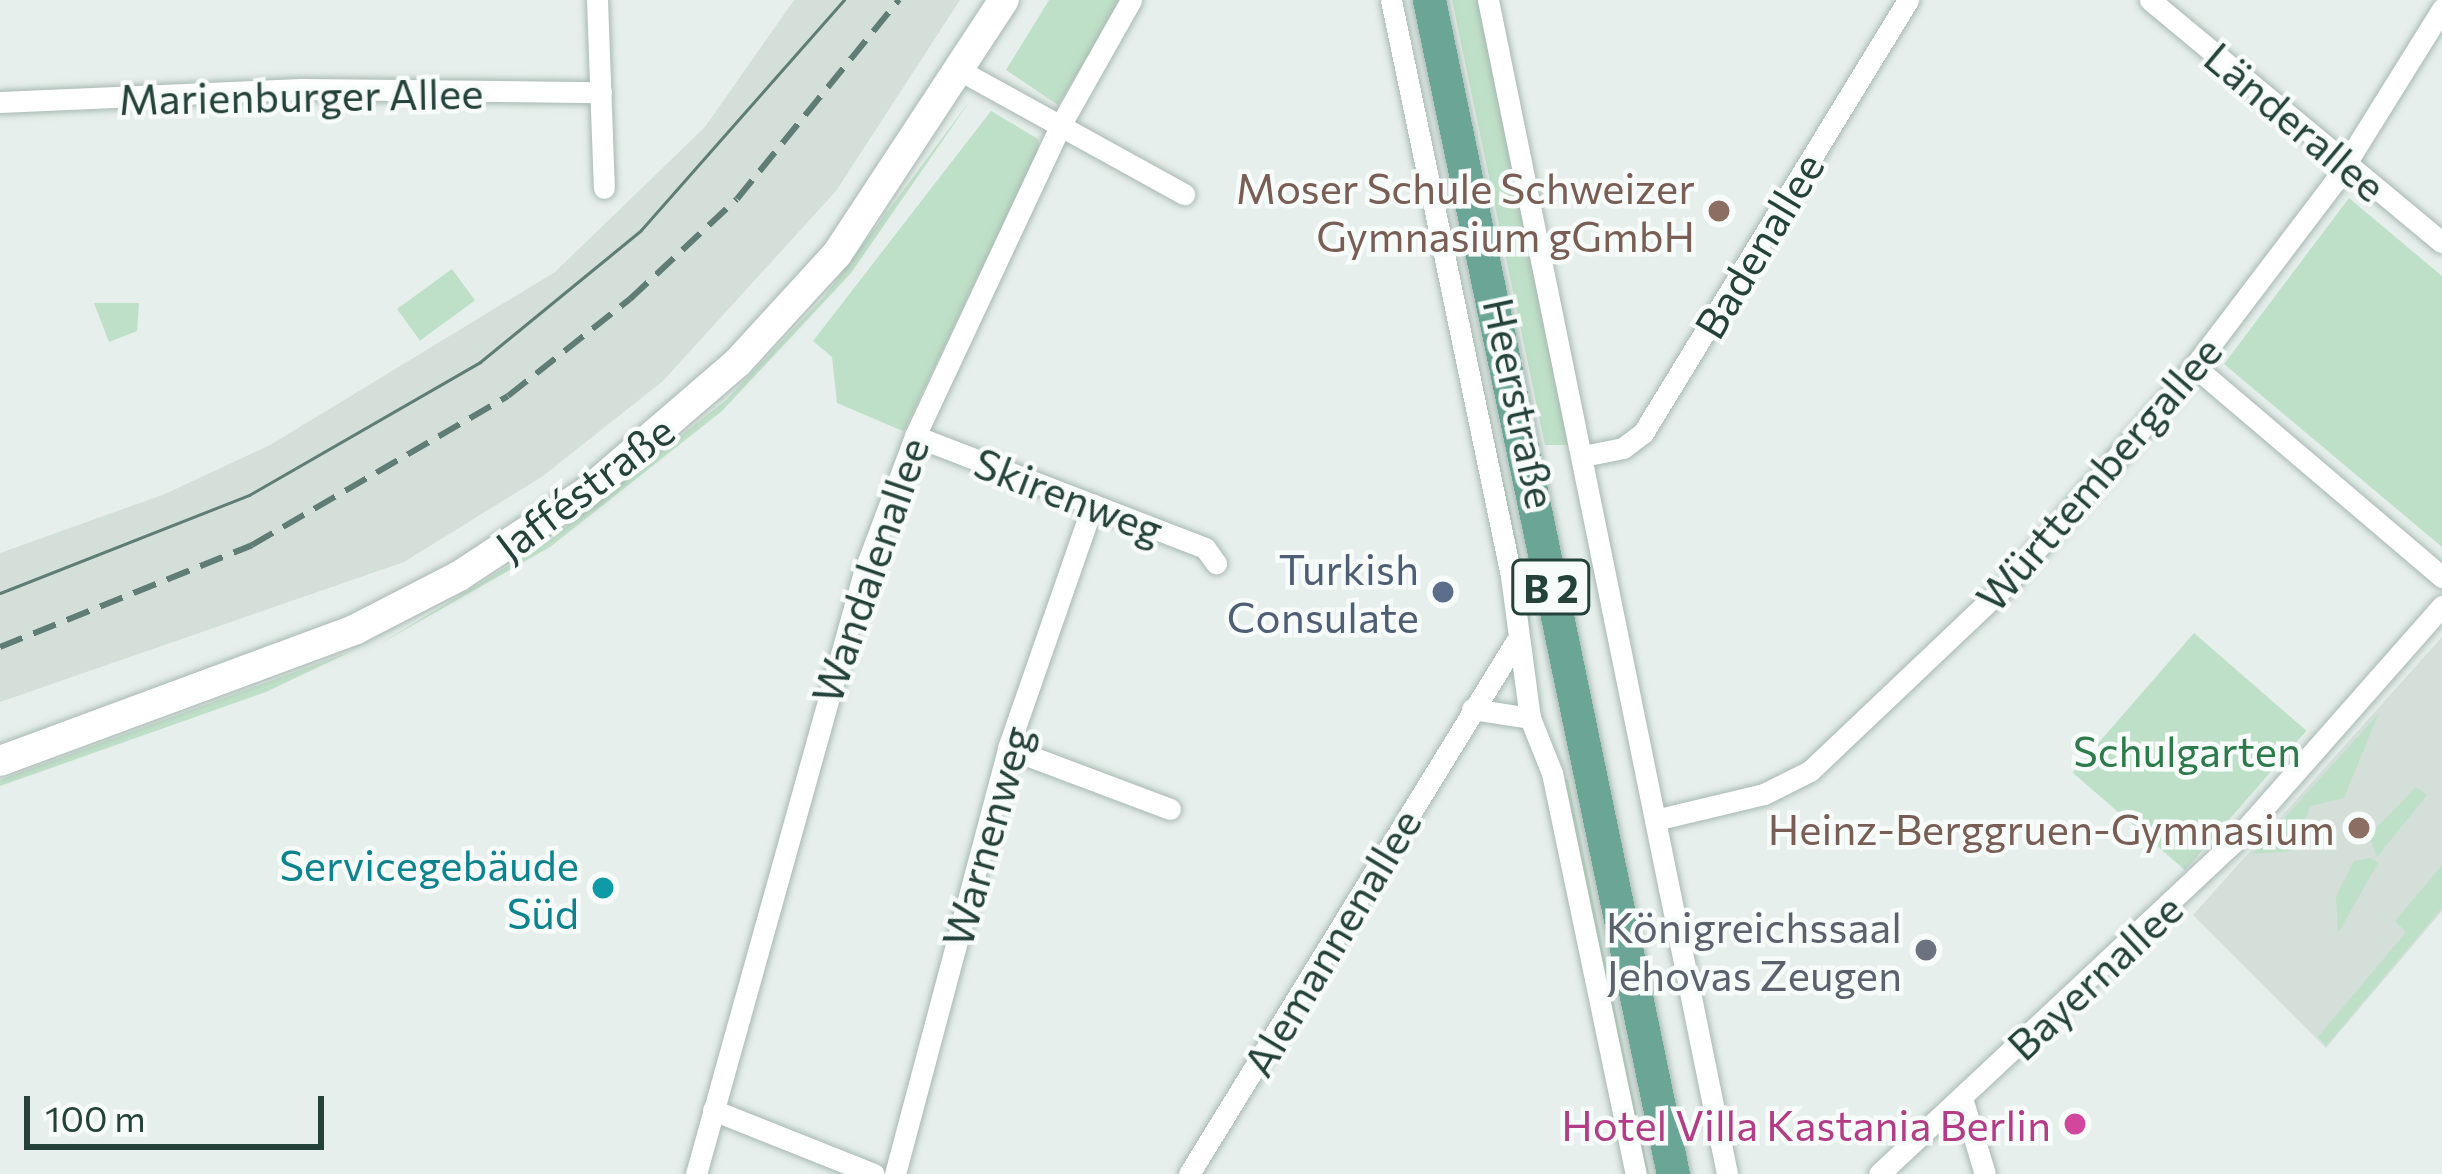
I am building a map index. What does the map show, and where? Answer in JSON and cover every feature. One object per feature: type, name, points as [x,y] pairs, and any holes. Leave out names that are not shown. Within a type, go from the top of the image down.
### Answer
[{"type":"main road","name":"Jafféstraße","points":[[0,761],[356,629],[459,576],[587,492],[672,424],[798,299],[873,207],[1004,0]]},
{"type":"main road","name":"Heerstraße","points":[[1429,0],[1673,1174]]},
{"type":"street","points":[[597,0],[604,188]]},
{"type":"street","name":"Wandalenallee","points":[[696,1174],[817,719],[915,436],[1060,126],[1131,0]]},
{"type":"street","name":"Heerstraße","points":[[1391,0],[1511,576],[1515,643],[1530,718],[1552,772],[1636,1174]]},
{"type":"street","name":"Heerstraße","points":[[1488,0],[1727,1174]]},
{"type":"street","name":"Badenallee","points":[[1583,455],[1623,448],[1642,433],[1908,0]]},
{"type":"street","name":"Länderallee","points":[[2150,0],[2442,242]]},
{"type":"street","name":"Württembergallee","points":[[1654,820],[1764,794],[1847,742],[2002,588],[2194,366],[2348,162],[2442,9]]},
{"type":"street","points":[[962,71],[1184,194]]},
{"type":"street","name":"Marienburger Allee","points":[[0,102],[301,89],[601,92]]},
{"type":"street","points":[[2194,366],[2442,577]]},
{"type":"street","name":"Skirenweg","points":[[915,436],[1205,548],[1216,563]]},
{"type":"street","name":"Warnenweg","points":[[895,1174],[1008,748],[1093,504]]},
{"type":"street","name":"Bayernallee","points":[[1880,1174],[2233,843],[2442,606]]},
{"type":"street","name":"Alemannenallee","points":[[1189,1174],[1515,643]]},
{"type":"street","points":[[1472,709],[1530,718]]},
{"type":"street","points":[[1008,748],[1170,808]]},
{"type":"street","points":[[1962,1098],[1985,1174]]},
{"type":"street","points":[[713,1110],[874,1174]]},
{"type":"shaded area","points":[[794,0],[960,0],[836,191],[663,381],[543,476],[404,562],[0,702],[0,553],[165,494],[270,445],[555,272],[705,127]]},
{"type":"shaded area","name":"Heinz-Berggruen-Gymnasium","points":[[2442,637],[2442,911],[2326,1048],[2193,915]]},
{"type":"green space","points":[[1049,0],[1122,0],[1058,105],[1006,70]]},
{"type":"green space","points":[[1399,0],[1529,597],[1531,646]]},
{"type":"green space","points":[[1452,0],[1479,0],[1568,445],[1545,445]]},
{"type":"green space","points":[[972,98],[851,273],[722,411],[550,547],[378,645],[543,545],[726,400],[824,297]]},
{"type":"green space","points":[[991,111],[1038,139],[1039,149],[904,431],[837,403],[832,357],[813,341]]},
{"type":"green space","points":[[2349,198],[2442,276],[2442,547],[2224,364]]},
{"type":"green space","points":[[452,269],[475,301],[420,341],[397,309]]},
{"type":"green space","points":[[94,303],[139,303],[137,331],[109,342]]},
{"type":"green space","name":"Schulgarten","points":[[2194,633],[2306,731],[2185,870],[2073,773]]},
{"type":"green space","points":[[352,651],[266,692],[0,786],[0,780]]},
{"type":"green space","points":[[2379,713],[2344,798],[2311,806],[2291,851],[2252,854]]},
{"type":"green space","points":[[1568,779],[1649,1174],[1643,1174],[1561,780]]},
{"type":"green space","points":[[2416,787],[2427,795],[2377,857],[2369,835]]},
{"type":"green space","points":[[2370,858],[2378,863],[2338,933],[2336,896],[2354,861]]},
{"type":"green space","points":[[2442,865],[2442,908],[2326,1046],[2318,1037],[2406,932],[2395,921]]},
{"type":"tram line","points":[[0,593],[249,495],[480,362],[641,230],[844,0]]},
{"type":"railway","points":[[0,647],[252,545],[508,396],[630,299],[737,199],[899,0]]},
{"type":"place","name":"Moser Schule Schweizer Gymnasium gGmbH","points":[[1719,211]]},
{"type":"place","name":"Turkish Consulate","points":[[1443,592]]},
{"type":"place","name":"Heinz-Berggruen-Gymnasium","points":[[2359,828]]},
{"type":"place","name":"Servicegebäude Süd","points":[[603,888]]},
{"type":"place","name":"Königreichssaal Jehovas Zeugen","points":[[1926,950]]},
{"type":"place","name":"Hotel Villa Kastania Berlin","points":[[2075,1124]]}]
